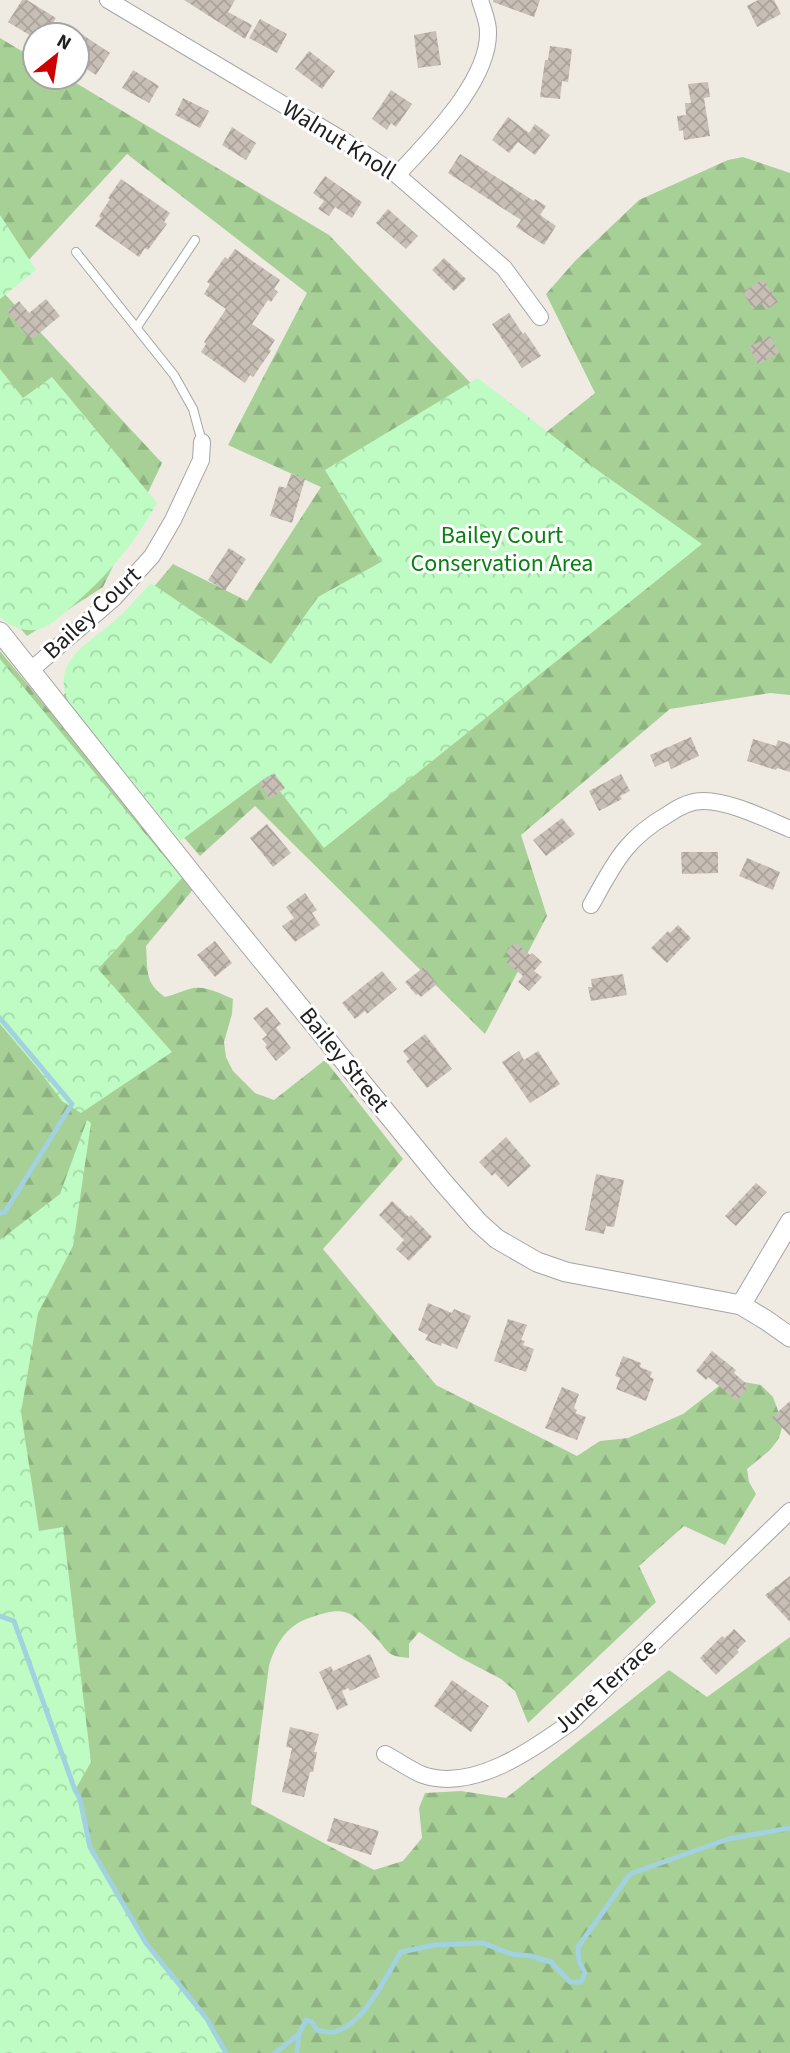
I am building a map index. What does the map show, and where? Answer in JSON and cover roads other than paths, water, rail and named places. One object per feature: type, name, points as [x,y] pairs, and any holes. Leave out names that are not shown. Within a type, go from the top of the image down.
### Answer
[{"type":"street","name":"Walnut Knoll","points":[[108,0],[397,175],[504,268],[540,317]]},
{"type":"street","points":[[397,175],[443,124],[480,70],[487,48],[488,29],[480,0]]},
{"type":"street","name":"Bailey Court","points":[[31,670],[114,598],[152,556],[173,520],[201,460],[202,442]]},
{"type":"street","name":"Bailey Street","points":[[0,632],[443,1182],[478,1222],[497,1239],[537,1262],[566,1272],[741,1305],[790,1337]]},
{"type":"street","points":[[591,905],[622,852],[646,827],[682,806],[702,801],[735,807],[790,829]]},
{"type":"street","points":[[741,1305],[790,1222]]},
{"type":"street","name":"June Terrace","points":[[386,1754],[422,1774],[443,1779],[481,1774],[537,1746],[571,1722],[790,1511]]},
{"type":"lane","points":[[137,327],[195,240]]},
{"type":"lane","points":[[76,252],[174,375],[193,409],[202,442]]},
{"type":"waterway","points":[[0,1018],[72,1104],[5,1212],[0,1213]]},
{"type":"waterway","points":[[0,1616],[14,1621],[80,1799],[90,1847],[146,1943],[207,2019],[226,2053]]},
{"type":"waterway","points":[[297,2053],[299,2034],[306,2020],[312,2022],[317,2030],[334,2032],[345,2028],[373,1998],[401,1952],[435,1945],[483,1943],[511,1954],[551,1962],[570,1982],[581,1982],[585,1973],[579,1961],[578,1947],[630,1874],[728,1839],[790,1828]]},
{"type":"waterway","points":[[275,2053],[299,2034]]},
{"type":"park label","name":"Bailey Court Conservation Area","points":[[502,549]]}]
